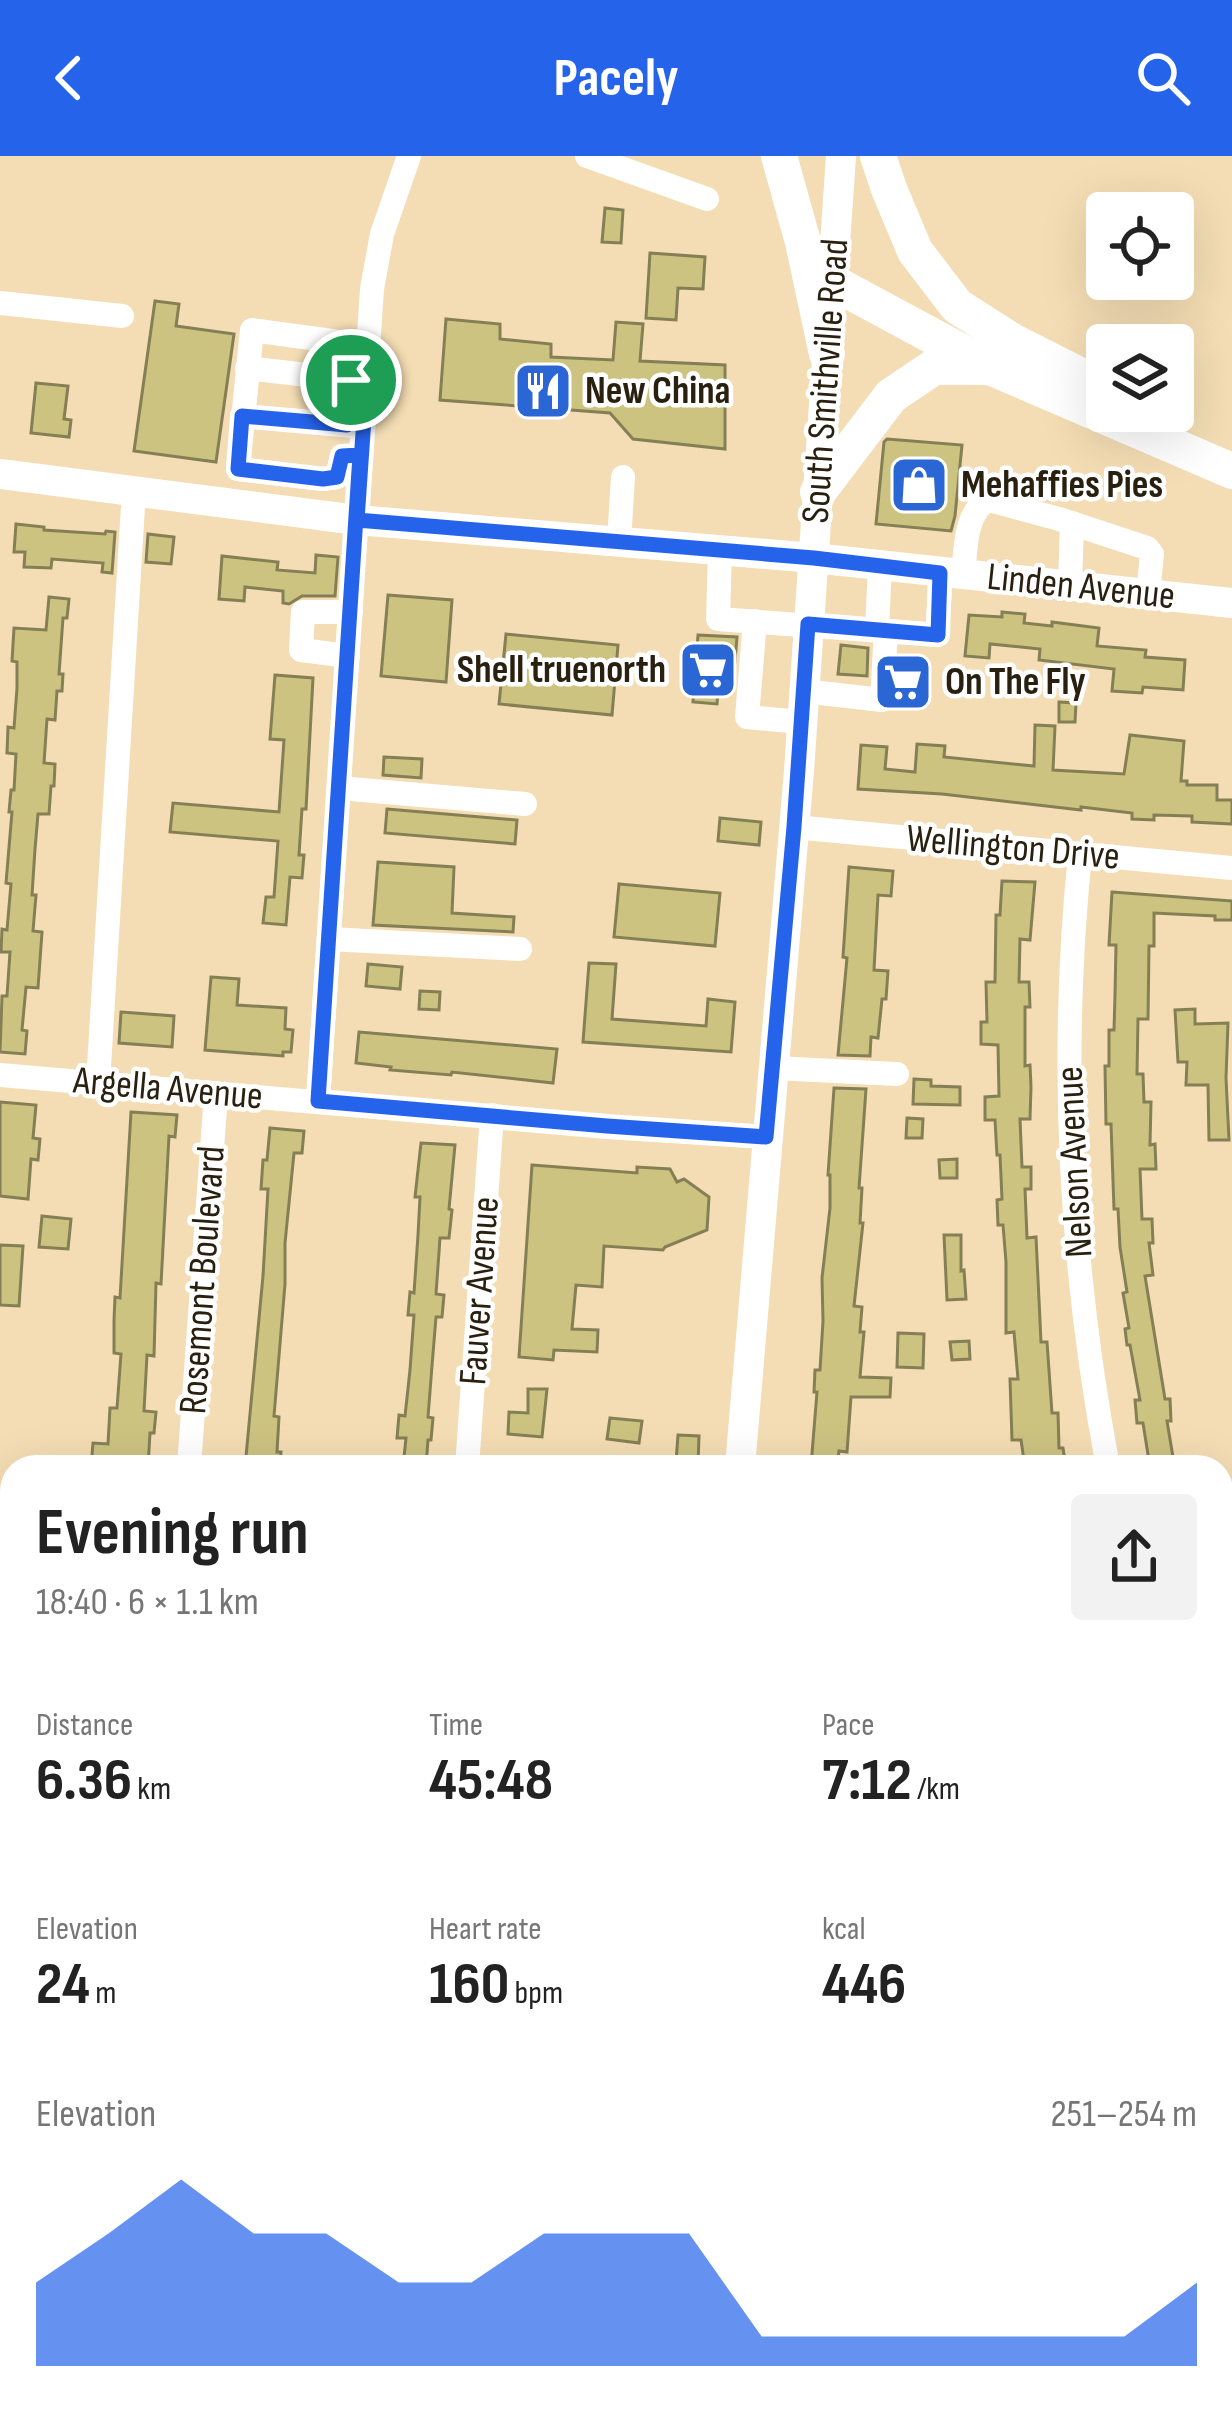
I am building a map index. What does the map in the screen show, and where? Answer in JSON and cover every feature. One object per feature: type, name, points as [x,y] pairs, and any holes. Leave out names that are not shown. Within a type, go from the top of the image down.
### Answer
[{"type":"highway","points":[[779,156],[827,354]]},
{"type":"highway","points":[[878,156],[916,250],[957,306],[1012,341],[1086,378]]},
{"type":"highway","points":[[832,282],[990,367],[1232,471]]},
{"type":"highway","points":[[818,492],[891,396],[934,367],[990,367]]},
{"type":"highway","points":[[1194,429],[1232,444]]},
{"type":"main road","name":"South Smithville Road","points":[[741,1455],[794,827],[842,156]]},
{"type":"main road","name":"Linden Avenue","points":[[0,474],[357,520],[814,558],[1232,603]]},
{"type":"street","points":[[355,426],[351,380],[377,256],[410,156]]},
{"type":"street","points":[[587,156],[707,199]]},
{"type":"street","points":[[0,303],[122,316]]},
{"type":"street","points":[[351,456],[337,477],[323,479],[238,469],[252,330],[361,345]]},
{"type":"street","points":[[318,1101],[357,520],[351,456],[361,345]]},
{"type":"street","points":[[248,368],[351,380]]},
{"type":"street","points":[[242,416],[355,426]]},
{"type":"street","points":[[619,542],[623,477]]},
{"type":"street","points":[[98,1083],[134,490]]},
{"type":"street","points":[[720,550],[718,619],[938,635],[952,574],[972,519],[982,502],[989,500],[1147,548],[1152,554],[1148,594]]},
{"type":"street","points":[[1070,585],[1072,523]]},
{"type":"street","points":[[755,621],[747,717],[802,706],[882,700],[880,566]]},
{"type":"street","points":[[348,656],[302,650],[303,611],[351,613]]},
{"type":"street","points":[[339,788],[525,804]]},
{"type":"street","name":"Wellington Drive","points":[[794,827],[1232,868]]},
{"type":"street","name":"Nelson Avenue","points":[[1080,855],[1070,1000],[1073,1200],[1106,1455]]},
{"type":"street","points":[[329,939],[520,949]]},
{"type":"street","points":[[773,1068],[897,1074]]},
{"type":"street","name":"Argella Avenue","points":[[0,1075],[766,1137]]},
{"type":"street","name":"Rosemont Boulevard","points":[[191,1455],[216,1094]]},
{"type":"street","name":"Fauver Avenue","points":[[468,1455],[492,1115]]},
{"type":"building","points":[[605,208],[623,210],[621,243],[602,242]]},
{"type":"building","points":[[650,253],[705,257],[703,289],[678,288],[676,320],[646,318]]},
{"type":"building","points":[[155,301],[179,304],[176,326],[234,334],[216,462],[134,451]]},
{"type":"building","points":[[446,319],[500,324],[500,339],[551,344],[551,357],[613,360],[616,322],[643,324],[640,361],[725,365],[725,449],[633,439],[610,413],[440,400]]},
{"type":"building","points":[[36,383],[68,386],[64,419],[71,420],[69,437],[31,433]]},
{"type":"building","name":"Mehaffies Pies","points":[[887,439],[962,445],[951,531],[876,524]]},
{"type":"building","points":[[16,524],[44,530],[115,532],[112,573],[102,572],[103,563],[52,559],[51,568],[24,567],[25,552],[14,552]]},
{"type":"building","points":[[148,534],[174,537],[171,564],[146,562]]},
{"type":"building","points":[[316,555],[338,557],[335,596],[302,596],[289,604],[283,603],[283,591],[245,587],[244,601],[219,599],[222,556],[278,562],[277,570],[315,573]]},
{"type":"building","points":[[388,595],[452,600],[446,682],[381,676]]},
{"type":"building","points":[[49,597],[69,599],[67,618],[63,618],[62,691],[57,691],[55,720],[47,719],[44,763],[55,764],[54,786],[49,814],[38,814],[35,849],[33,931],[42,932],[38,988],[26,987],[25,1054],[0,1052],[10,952],[1,952],[11,884],[6,883],[16,754],[7,753],[17,688],[17,662],[12,661],[14,628],[46,630]]},
{"type":"building","points":[[1002,612],[1025,614],[1024,623],[1099,628],[1097,646],[1146,650],[1145,657],[1185,660],[1183,690],[1112,691],[1114,669],[1039,660],[1040,649],[990,644],[989,658],[965,656],[969,615],[1002,617]]},
{"type":"building","points":[[506,634],[618,645],[612,715],[499,704]]},
{"type":"building","name":"Shell truenorth","points":[[698,635],[737,637],[735,662],[721,661],[717,704],[693,702]]},
{"type":"building","points":[[841,645],[868,648],[867,676],[838,674]]},
{"type":"building","name":"On The Fly","points":[[901,661],[918,663],[914,704],[898,702]]},
{"type":"building","points":[[275,675],[313,678],[299,855],[304,855],[302,878],[290,877],[286,925],[263,923],[266,897],[274,897],[278,841],[170,832],[173,803],[279,812],[284,740],[270,739]]},
{"type":"building","points":[[1059,702],[1076,703],[1075,722],[1059,722]]},
{"type":"building","points":[[1035,725],[1055,726],[1053,770],[1124,774],[1130,735],[1184,741],[1181,781],[1217,785],[1217,800],[1232,800],[1232,824],[1192,822],[1192,816],[1132,819],[1132,813],[1081,807],[858,789],[861,745],[887,747],[885,769],[915,772],[917,744],[945,746],[944,757],[1034,766]]},
{"type":"building","points":[[384,757],[422,759],[421,778],[383,775]]},
{"type":"building","points":[[387,809],[517,820],[515,844],[385,833]]},
{"type":"building","points":[[720,818],[761,822],[759,845],[718,841]]},
{"type":"building","points":[[378,862],[454,867],[452,913],[514,917],[513,932],[373,925]]},
{"type":"building","points":[[849,867],[893,871],[891,896],[878,895],[874,970],[888,971],[878,1038],[871,1037],[870,1056],[838,1055]]},
{"type":"building","points":[[1002,881],[1035,882],[1030,940],[1020,939],[1019,982],[1029,982],[1025,1066],[1030,1065],[1031,1087],[1030,1119],[1020,1119],[1022,1167],[1031,1167],[1031,1189],[1025,1189],[1027,1238],[1036,1237],[1041,1342],[1047,1342],[1052,1413],[1058,1413],[1059,1448],[1064,1455],[1023,1455],[1021,1440],[1012,1440],[1010,1379],[1018,1379],[1014,1332],[1006,1333],[1006,1262],[997,1200],[1002,1199],[1000,1155],[995,1120],[985,1120],[985,1097],[999,1096],[998,1045],[981,1044],[981,1022],[987,1022],[986,982],[995,982],[996,915],[1000,915]]},
{"type":"building","points":[[619,884],[720,893],[715,946],[614,937]]},
{"type":"building","points":[[1112,892],[1232,901],[1232,920],[1154,913],[1148,1019],[1138,1019],[1137,1074],[1143,1074],[1144,1102],[1151,1102],[1150,1145],[1155,1144],[1156,1169],[1140,1169],[1142,1219],[1152,1219],[1153,1275],[1145,1276],[1165,1399],[1170,1399],[1171,1421],[1167,1421],[1173,1455],[1148,1455],[1143,1423],[1137,1423],[1135,1400],[1140,1400],[1125,1329],[1129,1328],[1123,1293],[1127,1292],[1118,1209],[1114,1209],[1111,1124],[1106,1124],[1105,1066],[1109,1066],[1109,1030],[1114,1030],[1116,945],[1109,945]]},
{"type":"building","points":[[589,963],[616,964],[612,1019],[706,1026],[708,999],[735,1002],[731,1052],[583,1042]]},
{"type":"building","points":[[368,964],[402,967],[400,989],[366,986]]},
{"type":"building","points":[[211,977],[239,979],[237,1005],[286,1008],[285,1029],[293,1030],[291,1052],[283,1056],[205,1050]]},
{"type":"building","points":[[420,991],[440,992],[439,1010],[419,1009]]},
{"type":"building","points":[[1195,1009],[1195,1024],[1228,1023],[1229,1140],[1209,1140],[1208,1085],[1186,1085],[1187,1062],[1178,1062],[1175,1010]]},
{"type":"building","points":[[121,1012],[174,1016],[172,1047],[119,1043]]},
{"type":"building","points":[[359,1032],[557,1049],[553,1083],[356,1063]]},
{"type":"building","points":[[914,1079],[931,1080],[931,1086],[960,1087],[960,1105],[913,1104]]},
{"type":"building","points":[[834,1088],[866,1089],[859,1188],[863,1223],[854,1306],[862,1307],[860,1377],[891,1378],[890,1397],[851,1397],[847,1452],[812,1455],[830,1208]]},
{"type":"building","points":[[0,1102],[36,1105],[33,1138],[40,1139],[38,1160],[31,1159],[28,1199],[0,1196]]},
{"type":"building","points":[[131,1112],[177,1115],[175,1137],[169,1136],[154,1356],[147,1355],[144,1411],[156,1412],[149,1455],[92,1455],[93,1443],[108,1444],[110,1408],[117,1408],[121,1354],[114,1353],[115,1297],[120,1298]]},
{"type":"building","points":[[907,1118],[923,1119],[922,1138],[906,1138]]},
{"type":"building","points":[[270,1128],[304,1131],[302,1153],[294,1153],[285,1243],[274,1416],[279,1417],[277,1452],[281,1455],[246,1455],[263,1276],[268,1189],[261,1189],[263,1160],[267,1160]]},
{"type":"building","points":[[421,1143],[455,1145],[449,1238],[440,1238],[436,1294],[444,1295],[442,1317],[436,1317],[428,1417],[433,1418],[427,1455],[404,1455],[406,1438],[397,1438],[399,1415],[405,1416],[410,1370],[414,1315],[408,1315],[410,1292],[414,1293],[420,1197],[415,1197]]},
{"type":"building","points":[[957,1159],[957,1178],[940,1178],[939,1160]]},
{"type":"building","points":[[532,1165],[637,1173],[637,1167],[670,1169],[677,1182],[684,1179],[709,1197],[707,1230],[663,1250],[604,1246],[602,1287],[576,1285],[572,1329],[598,1330],[597,1352],[554,1350],[553,1360],[519,1357]]},
{"type":"building","points":[[42,1216],[71,1219],[68,1249],[39,1247]]},
{"type":"building","points":[[944,1235],[961,1235],[966,1299],[947,1300]]},
{"type":"building","points":[[0,1245],[23,1246],[19,1306],[0,1305]]},
{"type":"building","points":[[898,1333],[924,1334],[923,1368],[897,1367]]},
{"type":"building","points":[[969,1341],[970,1359],[952,1360],[950,1342]]},
{"type":"building","points":[[528,1389],[547,1389],[542,1437],[508,1434],[509,1412],[528,1413]]},
{"type":"building","points":[[610,1418],[642,1421],[639,1443],[607,1439]]},
{"type":"building","points":[[678,1435],[699,1436],[698,1455],[677,1455]]},
{"type":"place","name":"New China","points":[[543,391]]},
{"type":"place","name":"Mehaffies Pies","points":[[919,485]]},
{"type":"place","name":"Shell truenorth","points":[[708,670]]},
{"type":"place","name":"On The Fly","points":[[903,682]]},
{"type":"route","points":[[353,344],[369,346],[357,520],[940,573],[938,635],[808,624],[766,1137],[318,1101],[351,613],[358,478],[360,455],[342,456],[337,477],[323,479],[238,469],[242,416],[347,425],[351,380],[353,344]]}]
